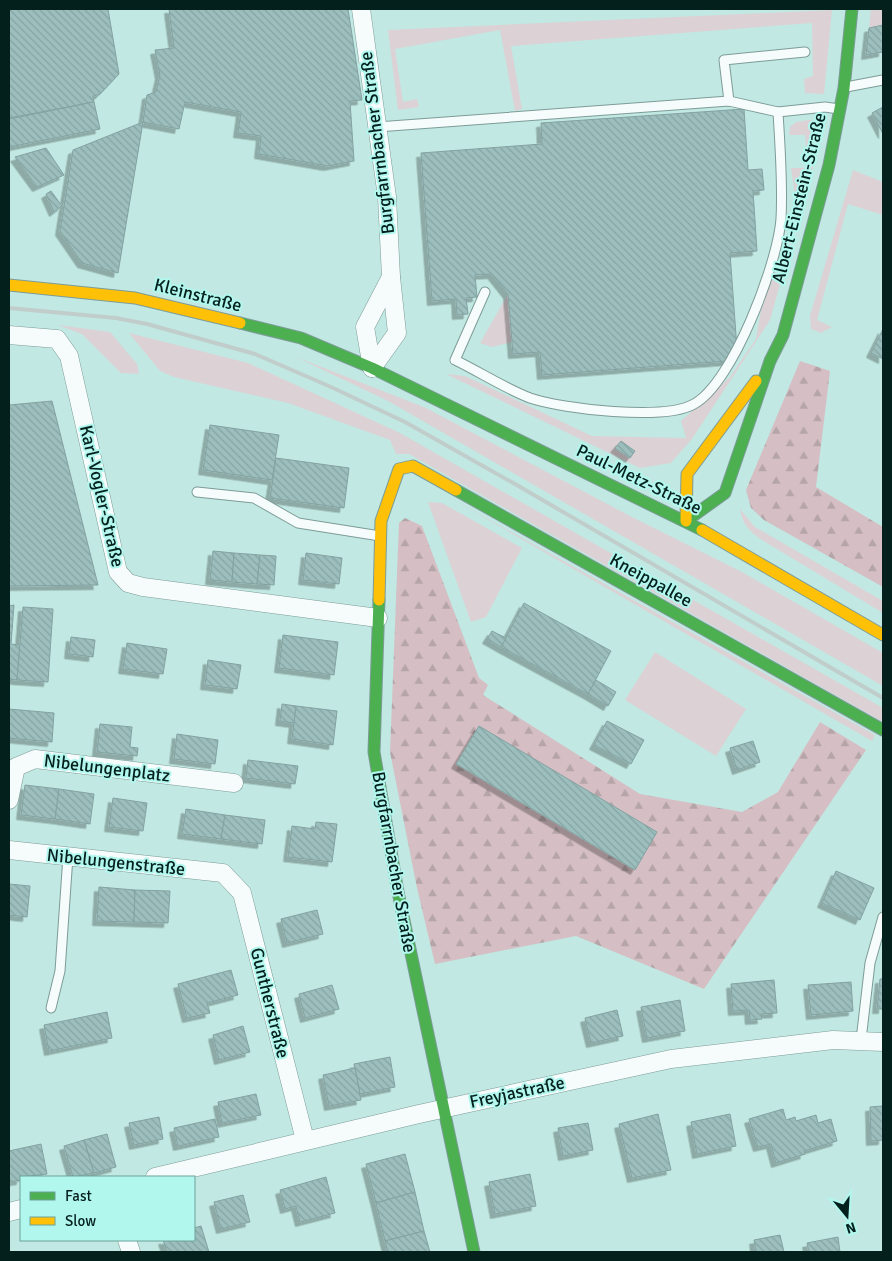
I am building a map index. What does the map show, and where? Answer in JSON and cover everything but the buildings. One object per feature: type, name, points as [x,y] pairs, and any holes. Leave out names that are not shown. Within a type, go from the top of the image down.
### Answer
[{"type":"street","name":"Burgfarrnbacher Straße","points":[[361,9],[387,197],[391,277],[397,333],[372,368]]},
{"type":"street","name":"Albert-Einstein-Straße","points":[[686,521],[725,493],[770,361],[783,334],[829,165],[844,88],[852,9]]},
{"type":"street","name":"Burgfarrnbacher Straße","points":[[372,368],[365,328],[391,277]]},
{"type":"street","name":"Kleinstraße","points":[[9,285],[135,298],[301,338],[372,368]]},
{"type":"street","name":"Karl-Vogler-Straße","points":[[9,335],[57,339],[69,356],[118,572],[128,583],[143,588],[378,618]]},
{"type":"street","name":"Albert-Einstein-Straße","points":[[686,521],[687,474],[770,361]]},
{"type":"street","name":"Paul-Metz-Straße","points":[[372,368],[686,521],[883,635]]},
{"type":"street","name":"Kneippallee","points":[[400,469],[413,466],[883,730]]},
{"type":"street","name":"Burgfarrnbacher Straße","points":[[400,469],[381,521],[374,752],[398,892],[474,1252]]},
{"type":"street","name":"Nibelungenplatz","points":[[9,800],[16,768],[35,759],[234,783]]},
{"type":"street","name":"Nibelungenstraße","points":[[9,850],[223,873]]},
{"type":"street","name":"Guntherstraße","points":[[223,873],[242,892],[305,1140]]},
{"type":"street","name":"Freyjastraße","points":[[159,1176],[443,1108],[671,1059],[832,1040],[883,1042]]},
{"type":"lane","points":[[729,100],[724,60],[805,52]]},
{"type":"lane","points":[[844,88],[883,80]]},
{"type":"lane","points":[[377,128],[729,100],[778,112],[825,107],[839,109]]},
{"type":"lane","points":[[485,292],[455,360],[530,398],[564,406],[622,411],[668,412],[695,404],[719,378],[742,343],[771,264],[781,220],[778,112]]},
{"type":"lane","points":[[198,492],[254,498],[298,523],[380,536]]},
{"type":"lane","points":[[51,1008],[60,970],[68,856]]},
{"type":"lane","points":[[861,1040],[870,963],[883,917]]},
{"type":"shaded area","points":[[871,9],[883,9],[883,25],[869,28]]},
{"type":"shaded area","points":[[832,10],[824,94],[805,93],[804,79],[813,76],[812,23],[511,46],[522,109],[515,111],[500,30],[395,49],[403,102],[417,99],[419,107],[398,110],[388,30]]},
{"type":"shaded area","points":[[821,120],[817,152],[770,320],[692,439],[671,463],[640,468],[446,374],[465,376],[592,436],[686,438],[681,421],[730,377],[756,339],[761,310],[797,210],[791,168],[808,168],[805,135],[789,135],[790,127],[796,122]]},
{"type":"shaded area","points":[[853,170],[883,182],[883,215],[848,204],[817,320],[832,327],[821,333],[811,329],[810,316]]},
{"type":"shaded area","points":[[508,294],[512,342],[492,347],[480,343]]},
{"type":"shaded area","points":[[58,325],[110,332],[137,364],[139,374],[121,373],[82,334]]},
{"type":"shaded area","points":[[129,333],[248,363],[400,433],[883,708],[883,722],[409,454],[396,454],[390,440],[288,403],[174,377],[160,371]]},
{"type":"shaded area","points":[[296,357],[426,408],[632,517],[742,572],[883,653],[883,686],[388,401]]},
{"type":"shaded area","points":[[447,496],[875,735],[872,741]]},
{"type":"shaded area","points":[[428,502],[442,503],[522,548],[486,617],[471,622]]},
{"type":"shaded area","points":[[740,509],[755,527],[883,601],[883,613],[762,540],[747,527]]},
{"type":"shaded area","points":[[655,652],[746,709],[716,756],[625,700]]},
{"type":"green space","points":[[800,361],[830,371],[816,487],[883,527],[883,587],[764,520],[751,508],[746,490]]},
{"type":"green space","points":[[405,518],[422,526],[479,678],[488,685],[483,695],[640,794],[742,812],[778,792],[820,722],[866,750],[704,989],[576,936],[435,964],[417,888],[390,752],[399,523]]},
{"type":"railway","points":[[9,308],[116,318],[147,324],[255,354],[331,387],[405,422],[883,698]]},
{"type":"traffic: fast","points":[[686,521],[725,493],[770,361],[783,335],[829,165],[844,88],[852,9]]},
{"type":"traffic: fast","points":[[240,323],[301,338],[372,368],[702,530]]},
{"type":"traffic: fast","points":[[456,490],[883,730]]},
{"type":"traffic: fast","points":[[379,600],[374,752],[398,892],[474,1252]]},
{"type":"traffic: slow","points":[[9,285],[135,298],[240,323]]},
{"type":"traffic: slow","points":[[686,521],[687,474],[756,381]]},
{"type":"traffic: slow","points":[[379,600],[381,521],[399,469],[413,466],[456,490]]},
{"type":"traffic: slow","points":[[702,530],[883,635]]}]
